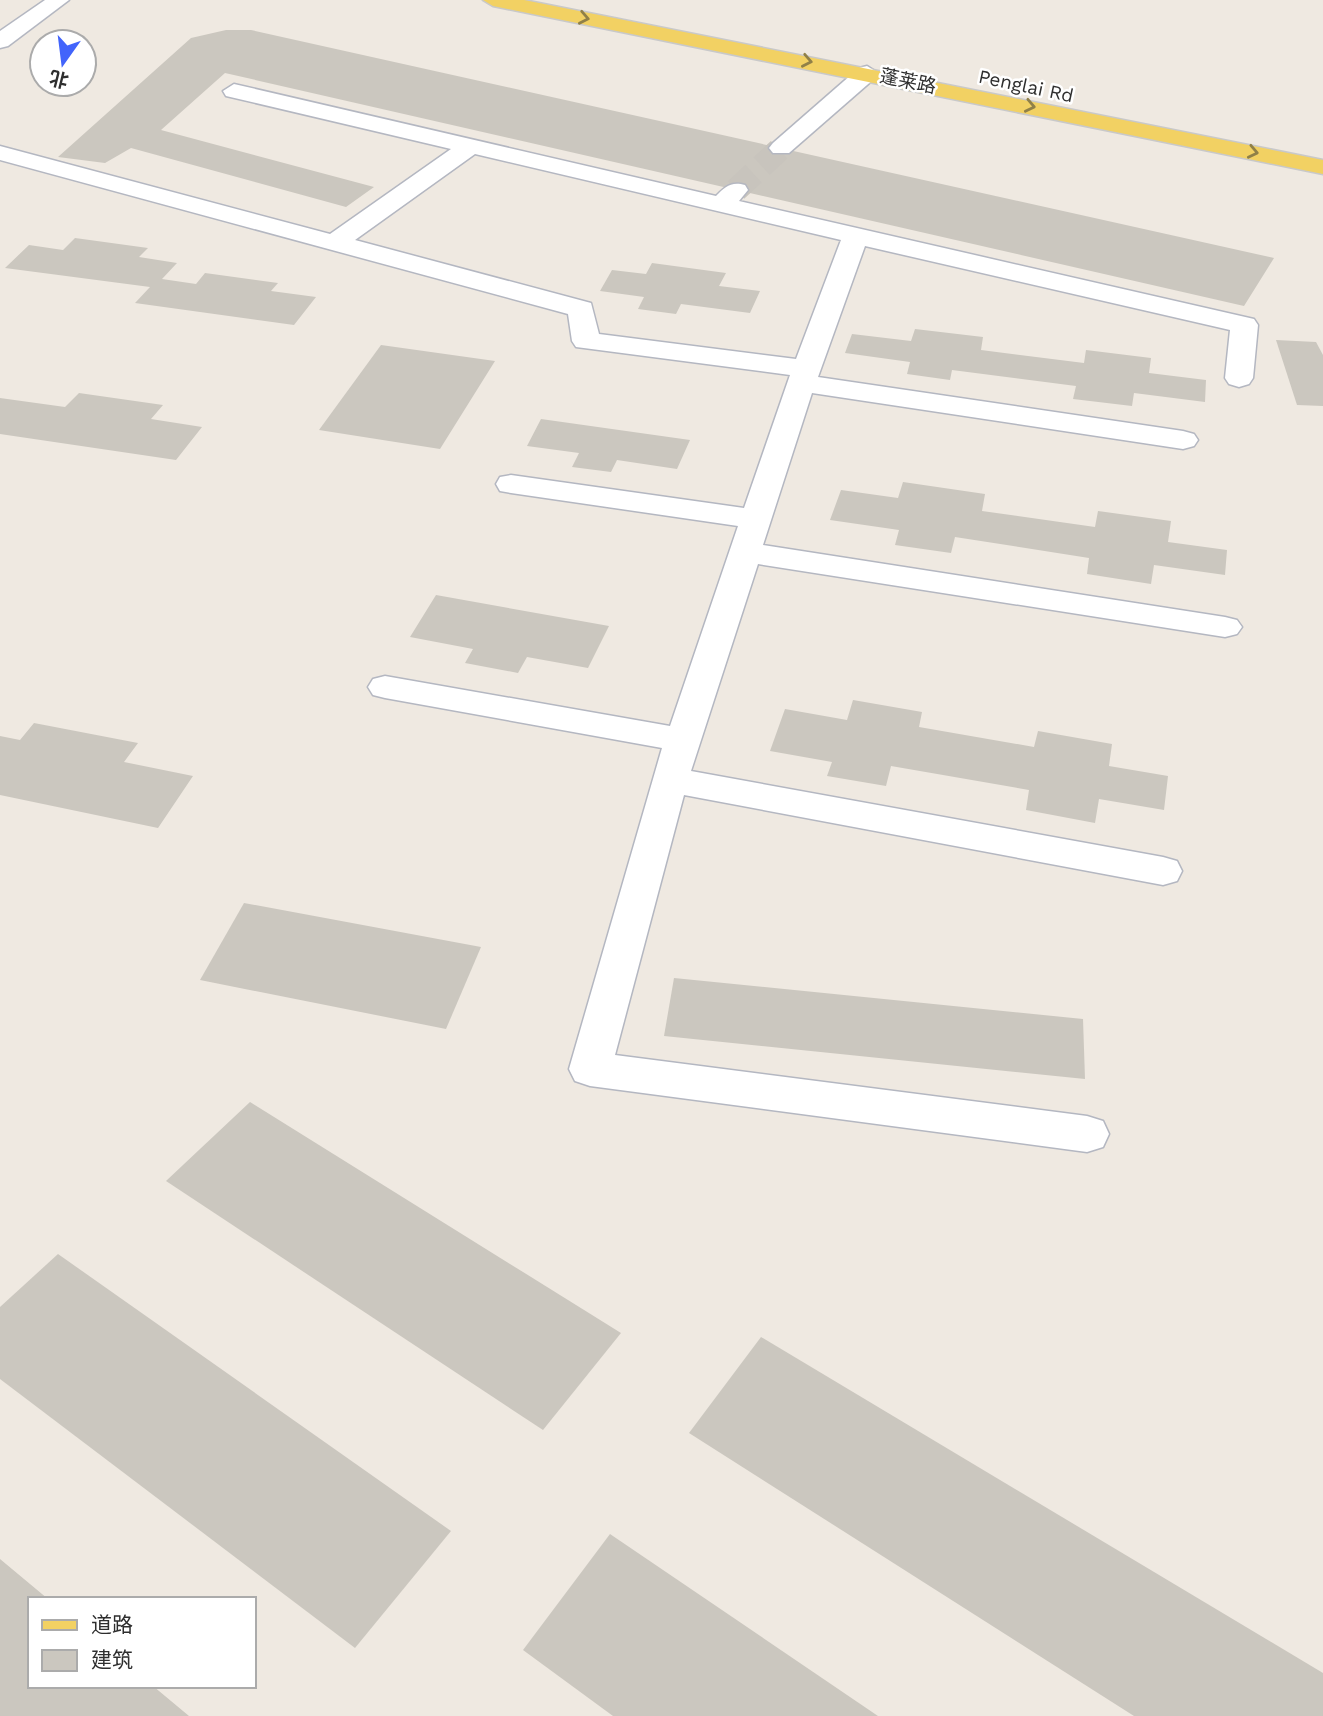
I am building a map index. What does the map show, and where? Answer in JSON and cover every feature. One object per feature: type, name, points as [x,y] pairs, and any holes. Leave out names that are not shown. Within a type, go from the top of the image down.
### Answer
[{"type":"main road","name":"蓬莱路","points":[[493,0],[1323,167]]},
{"type":"main road","name":"Penglai Rd","points":[[633,6],[1323,147]]},
{"type":"street","points":[[0,41],[59,0]]},
{"type":"street","points":[[781,148],[866,73]]},
{"type":"street","points":[[234,91],[468,148],[729,197],[856,236],[1244,326],[1239,378]]},
{"type":"street","points":[[337,241],[468,148]]},
{"type":"street","points":[[0,153],[337,241],[581,309],[586,341],[1183,440]]},
{"type":"street","points":[[856,236],[749,536],[670,780],[590,1069],[1087,1134]]},
{"type":"street","points":[[511,484],[749,536],[1225,627]]},
{"type":"street","points":[[385,687],[683,740]]},
{"type":"street","points":[[670,780],[1163,871]]},
{"type":"building","points":[[226,30],[251,30],[1274,258],[1244,306],[225,73],[161,130],[374,187],[346,207],[131,148],[105,163],[58,157],[191,38]]},
{"type":"building","points":[[75,238],[148,248],[139,257],[177,263],[162,279],[196,284],[205,273],[278,283],[271,291],[316,297],[294,325],[135,303],[150,287],[5,268],[29,245],[63,250]]},
{"type":"building","points":[[652,263],[726,273],[719,286],[760,291],[750,313],[681,304],[676,314],[638,309],[644,297],[600,291],[612,270],[646,274]]},
{"type":"building","points":[[915,329],[983,337],[981,350],[1084,363],[1086,350],[1151,358],[1149,373],[1206,380],[1205,402],[1134,393],[1132,406],[1073,399],[1076,386],[952,370],[950,380],[907,374],[910,362],[845,353],[852,334],[911,341]]},
{"type":"building","points":[[1276,340],[1316,342],[1323,355],[1323,406],[1297,405]]},
{"type":"building","points":[[381,345],[495,361],[440,449],[319,430]]},
{"type":"building","points":[[79,393],[163,405],[151,419],[202,427],[176,460],[0,434],[0,398],[65,407]]},
{"type":"building","points":[[541,419],[690,440],[677,469],[617,460],[611,472],[572,467],[579,453],[527,446]]},
{"type":"building","points":[[903,482],[985,494],[982,511],[1095,527],[1098,511],[1171,521],[1168,542],[1227,550],[1225,575],[1154,565],[1151,584],[1087,574],[1089,558],[955,537],[951,553],[895,545],[899,530],[830,520],[841,490],[898,498]]},
{"type":"building","points":[[436,595],[609,626],[588,668],[527,657],[518,673],[465,663],[473,649],[410,637]]},
{"type":"building","points":[[853,700],[922,712],[919,727],[1034,747],[1038,731],[1112,744],[1109,766],[1168,776],[1164,810],[1099,799],[1095,823],[1026,810],[1029,790],[891,766],[886,786],[827,776],[832,762],[770,751],[785,709],[847,720]]},
{"type":"building","points":[[34,723],[138,743],[124,762],[193,776],[158,828],[0,795],[0,736],[20,740]]},
{"type":"building","points":[[244,903],[481,947],[446,1029],[200,980]]},
{"type":"building","points":[[674,978],[1083,1019],[1085,1079],[664,1036]]},
{"type":"building","points":[[250,1102],[621,1333],[543,1430],[166,1181]]},
{"type":"building","points":[[58,1254],[451,1531],[355,1648],[0,1379],[0,1307]]},
{"type":"building","points":[[761,1337],[1323,1673],[1323,1716],[1134,1716],[689,1433]]},
{"type":"building","points":[[610,1534],[878,1716],[613,1716],[523,1650]]},
{"type":"building","points":[[0,1559],[46,1597],[28,1597],[28,1688],[155,1688],[189,1716],[0,1716]]},
{"type":"tunnel","points":[[736,190],[781,148]]}]
